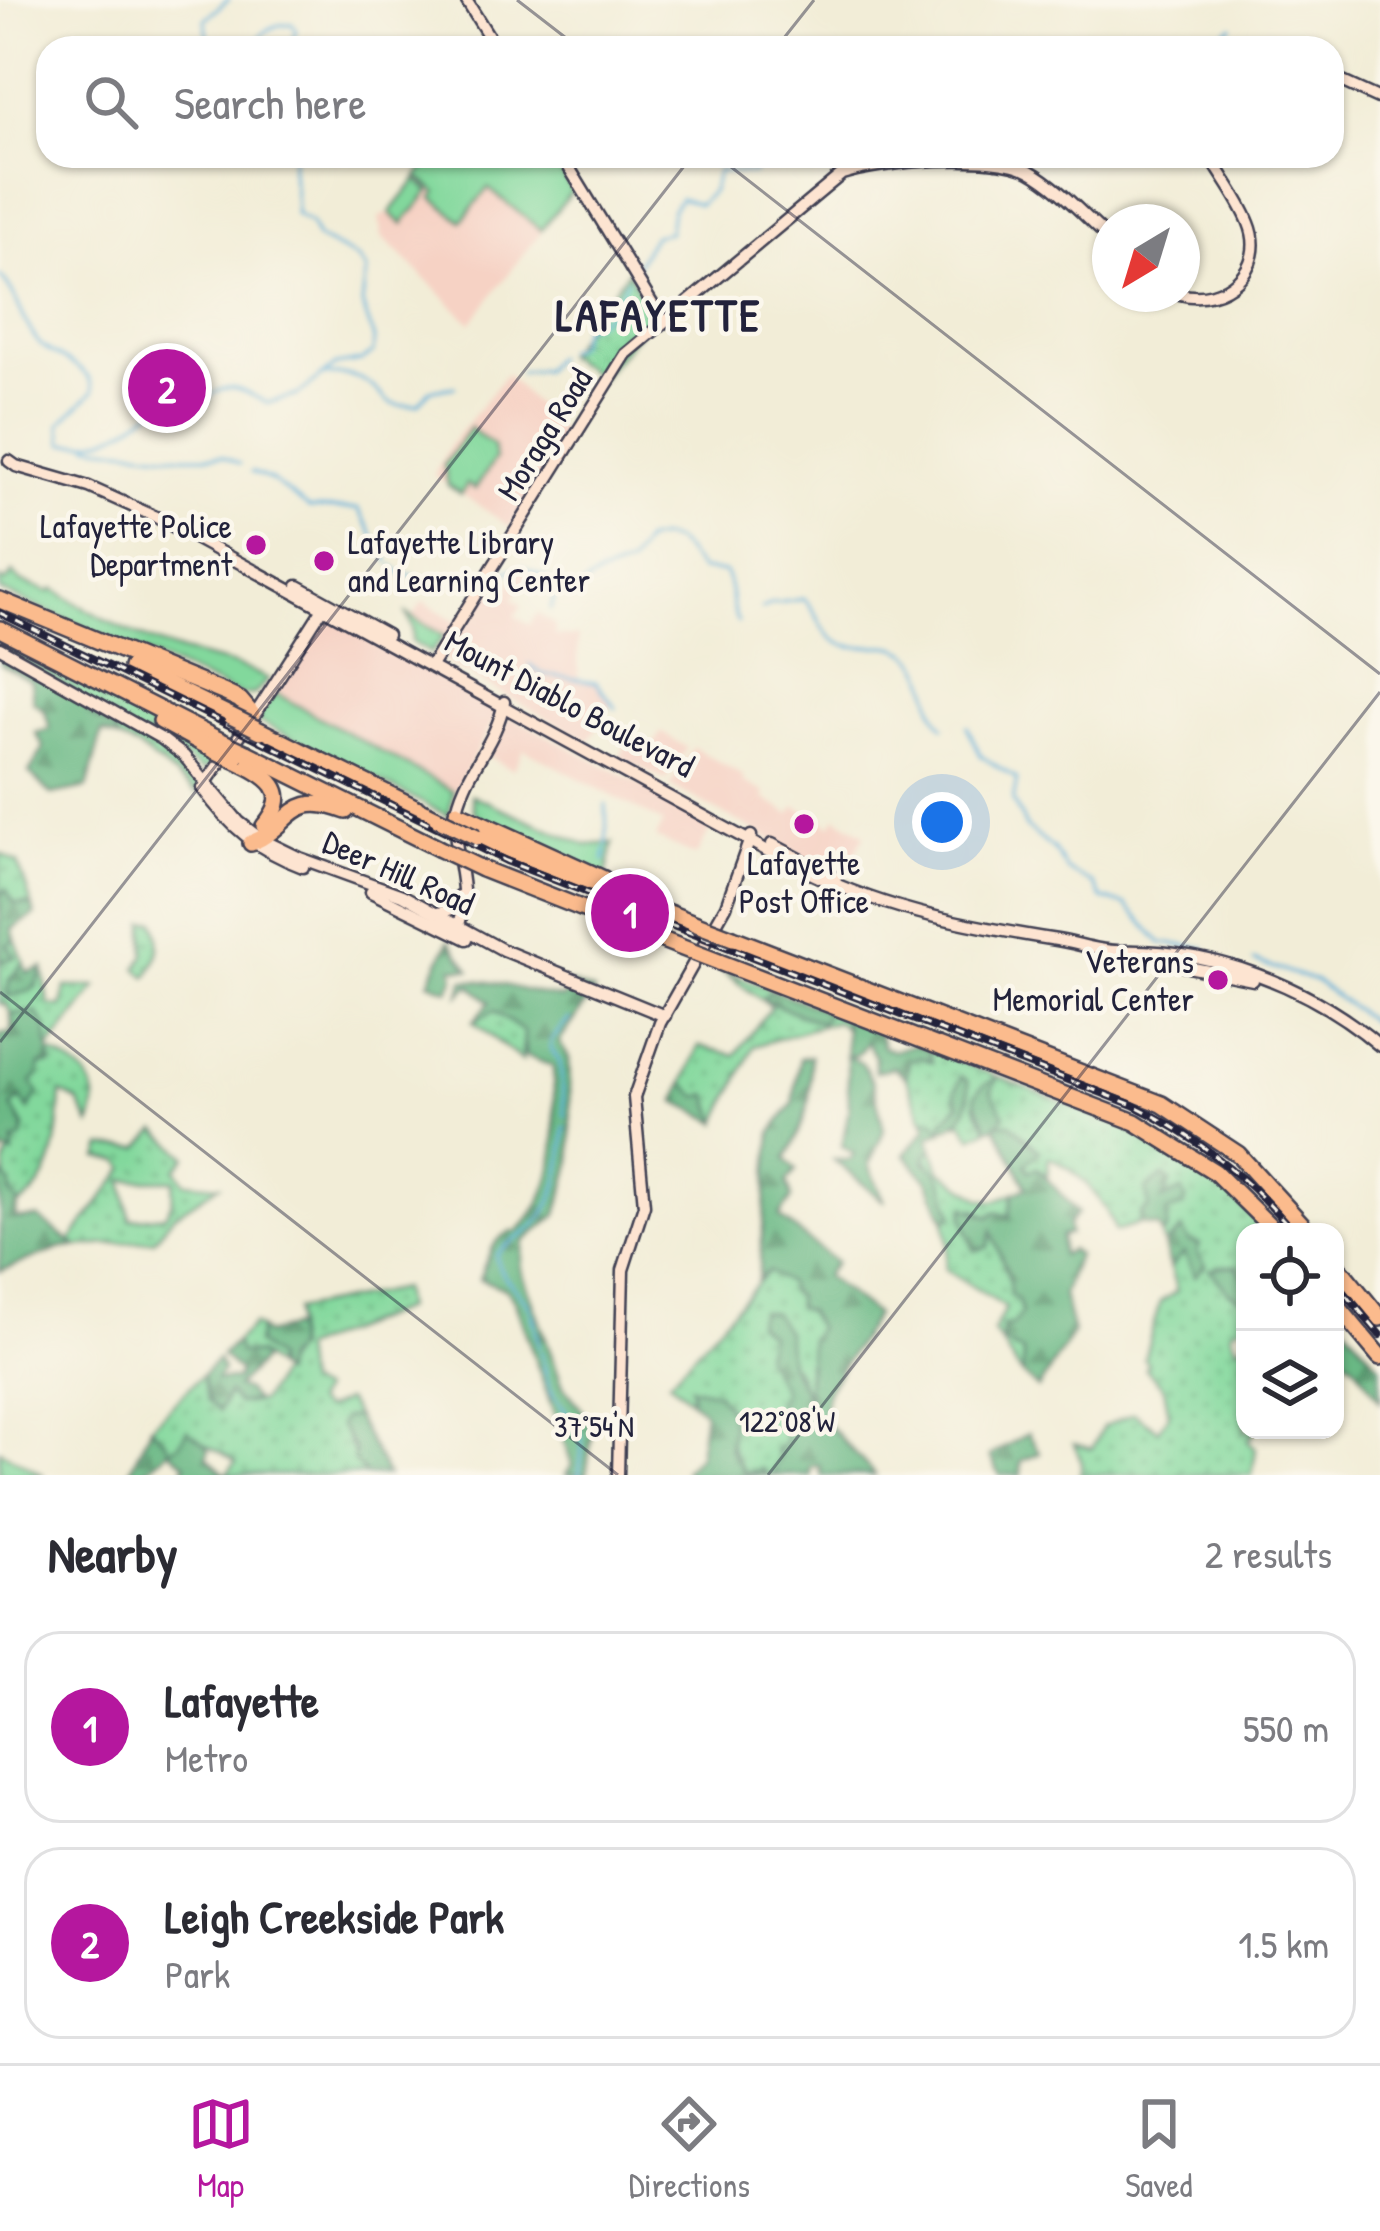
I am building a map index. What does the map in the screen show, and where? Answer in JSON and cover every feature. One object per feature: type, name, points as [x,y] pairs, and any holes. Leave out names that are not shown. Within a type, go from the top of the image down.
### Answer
[{"type":"highway","points":[[3,602],[477,837],[1178,1113],[1245,1160],[1301,1223]]},
{"type":"highway","points":[[0,629],[267,778],[278,794],[276,811],[256,840]]},
{"type":"highway","points":[[68,632],[255,706]]},
{"type":"highway","points":[[226,753],[482,869],[1150,1130],[1215,1172],[1267,1223]]},
{"type":"highway","points":[[256,840],[296,808],[320,803],[438,848]]},
{"type":"highway","points":[[457,812],[585,869],[648,905]]},
{"type":"highway","points":[[1344,1274],[1380,1318]]},
{"type":"highway","points":[[1344,1314],[1380,1357]]},
{"type":"main road","points":[[466,0],[488,36]]},
{"type":"main road","points":[[1344,82],[1380,99]]},
{"type":"main road","points":[[569,168],[662,320]]},
{"type":"main road","name":"Moraga Road","points":[[433,664],[632,347],[829,184],[871,168]]},
{"type":"main road","name":"Moraga Road","points":[[1024,168],[1092,223]]},
{"type":"main road","points":[[1200,298],[1225,292],[1244,273],[1252,253],[1249,222],[1217,168]]},
{"type":"main road","points":[[632,347],[652,317],[644,290]]},
{"type":"main road","name":"Mount Diablo Boulevard","points":[[4,459],[124,502],[433,664]]},
{"type":"main road","name":"Mount Diablo Boulevard","points":[[4,459],[68,473],[128,496],[844,883],[909,910],[961,923],[1123,952],[1186,958],[1273,980],[1325,1006],[1380,1049]]},
{"type":"main road","points":[[204,784],[322,608]]},
{"type":"main road","name":"Deer Hill Road","points":[[0,648],[162,739],[197,770],[232,827],[437,913],[499,956],[662,1016]]},
{"type":"main road","points":[[455,927],[465,902],[455,832],[457,812],[504,702]]},
{"type":"main road","name":"Mount Diablo Boulevard","points":[[504,702],[646,783],[685,796],[751,836]]},
{"type":"main road","name":"Deer Hill Road","points":[[138,727],[283,860],[377,894],[662,1016]]},
{"type":"main road","points":[[197,770],[207,770],[226,753]]},
{"type":"main road","points":[[220,800],[218,777],[226,753]]},
{"type":"main road","points":[[618,1475],[623,1270],[644,1204],[634,1097],[662,1016],[726,906],[751,836]]},
{"type":"main road","points":[[455,927],[461,878]]},
{"type":"main road","points":[[437,913],[450,911],[458,896]]},
{"type":"shaded area","points":[[425,168],[559,168],[572,191],[471,323],[382,237],[379,217],[390,213]]},
{"type":"shaded area","points":[[506,374],[567,438],[510,527],[434,475],[450,445]]},
{"type":"shaded area","points":[[520,568],[529,574],[513,599],[522,605],[515,616],[529,625],[537,613],[555,625],[555,636],[578,636],[578,677],[594,682],[611,705],[589,741],[472,677],[477,662],[468,675],[449,664],[445,657],[452,643],[413,617],[423,601],[463,626],[488,584],[505,593]]},
{"type":"shaded area","points":[[326,609],[497,704],[499,711],[455,791],[273,690]]},
{"type":"shaded area","points":[[510,716],[714,823],[696,856],[656,838],[663,823],[524,749],[513,770],[487,756]]},
{"type":"shaded area","points":[[661,732],[687,748],[666,781],[620,757],[631,734],[653,746]]},
{"type":"shaded area","points":[[693,747],[745,777],[743,781],[790,814],[796,806],[831,825],[836,817],[865,834],[844,873],[838,875],[670,786]]},
{"type":"green space","points":[[425,168],[559,168],[572,191],[541,230],[488,188],[462,221],[433,198],[437,192],[418,177]]},
{"type":"green space","points":[[416,180],[430,191],[403,224],[390,213]]},
{"type":"green space","points":[[628,271],[646,305],[646,323],[600,378],[564,355]]},
{"type":"green space","points":[[161,368],[210,400],[204,405],[163,397],[155,403],[140,386]]},
{"type":"green space","points":[[470,428],[493,446],[495,459],[475,489],[467,484],[461,494],[448,485],[444,465]]},
{"type":"green space","points":[[13,573],[21,582],[50,592],[54,589],[146,639],[268,679],[255,694],[240,695],[0,591],[0,579],[6,582]]},
{"type":"green space","points":[[407,614],[444,636],[431,653],[412,642]]},
{"type":"green space","points":[[8,643],[28,654],[25,662],[76,691],[90,715],[116,731],[117,738],[102,732],[87,788],[52,795],[29,773],[44,748],[36,733],[50,729],[45,711],[33,701],[31,681],[1,664]]},
{"type":"green space","points":[[28,654],[223,757],[202,771],[146,733],[180,762],[201,787],[197,793],[140,749],[117,738],[116,731],[90,715],[78,699],[25,662]]},
{"type":"green space","points":[[275,693],[453,791],[449,816],[256,720]]},
{"type":"green space","points":[[472,795],[586,845],[613,843],[606,877],[484,822],[474,811]]},
{"type":"green space","points":[[0,853],[18,863],[32,905],[14,903],[6,890],[0,895]]},
{"type":"green space","points":[[6,889],[14,903],[32,905],[35,915],[12,929],[15,940],[7,945],[15,957],[0,962],[0,895]]},
{"type":"green space","points":[[155,921],[159,950],[147,977],[137,968],[145,955],[145,922]]},
{"type":"green space","points":[[15,940],[24,962],[9,980],[8,996],[36,987],[43,967],[49,1005],[62,1007],[66,987],[97,987],[48,1051],[80,1070],[93,1088],[90,1125],[78,1101],[61,1093],[48,1172],[17,1206],[5,1166],[24,1127],[12,1106],[20,1099],[28,1108],[40,1065],[50,1064],[36,1013],[11,1014],[6,1003],[0,1004],[0,962],[15,957],[7,944]]},
{"type":"green space","points":[[449,941],[470,969],[453,968],[449,990],[429,982]]},
{"type":"green space","points":[[24,962],[28,973],[43,967],[37,983],[31,990],[7,997],[9,980]]},
{"type":"green space","points":[[720,969],[773,990],[762,999],[821,1023],[828,1011],[845,1017],[844,1027],[836,1021],[754,1046],[718,1122],[708,1094],[698,1098],[684,1083],[699,1046],[735,1055],[771,1007]]},
{"type":"green space","points":[[464,980],[564,998],[569,983],[594,992],[559,1042],[569,1058],[572,1161],[557,1215],[524,1242],[521,1269],[563,1386],[581,1408],[592,1433],[586,1475],[566,1475],[572,1465],[515,1302],[506,1289],[479,1279],[497,1242],[518,1231],[544,1195],[554,1154],[553,1066],[525,1056],[524,1032],[494,1011],[473,1022],[490,1002],[470,985],[460,994]]},
{"type":"green space","points":[[773,990],[828,1011],[821,1023],[761,999]]},
{"type":"green space","points":[[493,1011],[524,1032],[522,1061],[473,1022]]},
{"type":"green space","points":[[36,1012],[46,1027],[51,1064],[40,1065],[32,1082],[39,1094],[28,1109],[20,1099],[12,1106],[24,1127],[22,1138],[13,1142],[14,1155],[4,1151],[0,1157],[0,1034],[12,1032],[11,1014]]},
{"type":"green space","points":[[845,1017],[879,1030],[883,1047],[894,1051],[914,1044],[928,1049],[932,1062],[920,1057],[909,1060],[906,1077],[894,1067],[875,1072],[875,1057],[867,1042],[857,1055],[848,1056],[863,1064],[873,1083],[884,1130],[869,1165],[885,1202],[834,1160],[850,1160],[854,1154],[842,1146],[849,1108]]},
{"type":"green space","points":[[928,1049],[1148,1136],[1214,1180],[1259,1223],[1236,1223],[1236,1267],[1220,1278],[1236,1296],[1236,1328],[1230,1332],[1236,1345],[1236,1439],[1249,1439],[1256,1449],[1252,1475],[1080,1475],[1082,1462],[1074,1444],[1092,1449],[1103,1427],[1134,1413],[1158,1430],[1169,1414],[1164,1388],[1145,1368],[1144,1359],[1160,1302],[1177,1291],[1170,1268],[1184,1251],[1196,1252],[1182,1231],[1164,1245],[1161,1235],[1167,1230],[1167,1212],[1181,1192],[1160,1201],[1164,1176],[1146,1189],[1149,1207],[1141,1213],[1139,1224],[1115,1232],[1098,1199],[1070,1169],[1049,1157],[1047,1176],[1037,1168],[1029,1172],[994,1117],[991,1105],[996,1080],[975,1104],[988,1129],[972,1137],[963,1122],[959,1123],[970,1096],[944,1120],[942,1131],[933,1119],[923,1119],[906,1077],[909,1060]]},
{"type":"green space","points":[[810,1056],[807,1109],[786,1159],[796,1170],[787,1182],[792,1198],[779,1217],[835,1262],[825,1276],[875,1315],[827,1391],[823,1419],[875,1475],[821,1475],[820,1466],[810,1467],[811,1475],[772,1475],[779,1456],[775,1451],[786,1442],[777,1404],[783,1390],[764,1355],[769,1334],[756,1323],[760,1311],[773,1313],[786,1332],[789,1364],[807,1395],[810,1340],[817,1328],[807,1311],[797,1308],[787,1283],[768,1271],[758,1279],[772,1132],[793,1104],[800,1058]]},
{"type":"green space","points":[[961,1076],[968,1081],[965,1111],[956,1123],[929,1137],[933,1149],[925,1156],[944,1185],[953,1214],[945,1221],[929,1182],[905,1154],[927,1128],[923,1119],[933,1119],[942,1129],[959,1104],[955,1093]]},
{"type":"green space","points":[[997,1078],[991,1091],[1005,1115],[997,1124],[1010,1123],[1040,1151],[1025,1164],[1029,1171],[1037,1168],[1078,1213],[1068,1224],[1069,1234],[1061,1236],[1061,1255],[1070,1250],[1077,1255],[1063,1295],[1073,1333],[1038,1389],[1023,1375],[1023,1353],[1003,1342],[1003,1326],[1012,1325],[1022,1313],[1018,1300],[1010,1295],[992,1232],[988,1247],[974,1251],[963,1217],[965,1207],[989,1217],[995,1212],[1009,1216],[1014,1193],[1027,1187],[996,1126],[988,1129],[976,1099],[979,1089]]},
{"type":"green space","points":[[684,1083],[698,1097],[708,1094],[718,1122],[676,1101]]},
{"type":"green space","points":[[157,1130],[187,1156],[176,1169],[185,1182],[219,1185],[174,1215],[154,1240],[77,1247],[71,1240],[126,1168],[120,1161],[99,1158],[103,1147],[140,1148]],"holes":[[[123,1180],[174,1180],[165,1215],[130,1219]]]},
{"type":"green space","points":[[933,1149],[940,1170],[982,1199],[995,1201],[1014,1193],[1009,1217],[990,1218],[975,1208],[1000,1249],[1010,1295],[1018,1300],[1022,1313],[1012,1325],[1023,1353],[1023,1375],[993,1332],[1006,1308],[945,1269],[945,1221],[953,1213],[925,1156]]},
{"type":"green space","points":[[0,1173],[18,1202],[15,1219],[39,1218],[77,1247],[0,1271]]},
{"type":"green space","points":[[1164,1176],[1171,1182],[1162,1200],[1182,1191],[1186,1199],[1184,1206],[1167,1212],[1167,1230],[1161,1235],[1158,1227],[1139,1224],[1141,1213],[1149,1207],[1146,1189]]},
{"type":"green space","points":[[1182,1230],[1190,1242],[1200,1245],[1197,1252],[1206,1265],[1195,1276],[1184,1253],[1170,1268],[1164,1245]]},
{"type":"green space","points":[[1236,1266],[1236,1296],[1229,1292],[1210,1270]]},
{"type":"green space","points":[[768,1271],[788,1283],[817,1328],[807,1364],[808,1398],[788,1354],[769,1334],[764,1356],[784,1390],[786,1443],[772,1475],[765,1475],[762,1469],[745,1473],[739,1464],[730,1442],[728,1408],[692,1387],[691,1400],[669,1381]]},
{"type":"green space","points":[[401,1289],[404,1309],[301,1349],[305,1385],[321,1391],[314,1402],[323,1410],[346,1400],[355,1416],[343,1418],[340,1427],[366,1475],[226,1475],[236,1462],[196,1443],[169,1451],[150,1427],[202,1375],[208,1401],[219,1410],[228,1392],[238,1404],[261,1401],[294,1350],[295,1310]]},
{"type":"green space","points":[[1344,1324],[1380,1366],[1380,1400],[1354,1363],[1344,1357]]},
{"type":"green space","points":[[253,1325],[259,1329],[257,1344],[274,1358],[274,1368],[258,1354],[238,1353],[235,1342]]},
{"type":"green space","points":[[294,1327],[294,1350],[284,1359],[282,1374],[274,1368],[274,1358],[256,1344],[259,1329],[265,1334]]},
{"type":"green space","points":[[235,1342],[239,1353],[258,1354],[262,1360],[236,1387],[255,1401],[238,1404],[228,1393],[219,1411],[208,1401],[202,1375],[217,1360],[222,1370],[216,1380],[236,1379],[239,1371],[221,1356]]},
{"type":"green space","points":[[691,1387],[716,1392],[728,1408],[729,1448],[745,1473],[762,1469],[765,1475],[688,1475],[684,1470],[698,1455],[704,1412],[691,1400]]},
{"type":"green space","points":[[355,1416],[387,1475],[366,1475],[354,1462],[354,1448],[339,1426],[343,1418]]},
{"type":"green space","points":[[150,1427],[170,1450],[187,1430],[209,1447],[207,1457],[226,1475],[181,1475],[186,1464],[169,1451],[139,1475],[128,1475]]},
{"type":"green space","points":[[1028,1433],[1040,1453],[1021,1461],[1021,1475],[1000,1475],[990,1456]]},
{"type":"green space","points":[[0,1450],[42,1474],[43,1475],[0,1475]]},
{"type":"waterway","points":[[208,36],[205,19],[228,0]]},
{"type":"waterway","points":[[261,36],[269,29],[292,24],[294,36]]},
{"type":"waterway","points":[[1219,36],[1232,26]]},
{"type":"waterway","points":[[0,276],[39,343],[81,370],[92,383],[93,392],[60,424],[64,443],[107,438],[169,399],[205,402],[227,388],[267,403],[298,395],[336,365],[361,361],[373,353],[374,339],[362,304],[366,270],[358,259],[317,238],[310,223],[295,214],[292,168]]},
{"type":"waterway","points":[[636,265],[654,235],[669,232],[672,209],[680,198],[699,204],[712,191],[718,171],[752,174],[756,168]]},
{"type":"waterway","points":[[565,351],[576,346],[583,325],[610,309],[627,280]]},
{"type":"waterway","points":[[520,372],[543,370],[554,357]]},
{"type":"waterway","points":[[326,375],[361,379],[398,405],[419,404],[430,390],[455,387]]},
{"type":"waterway","points":[[89,445],[222,456],[240,464]]},
{"type":"waterway","points":[[251,472],[271,480],[309,508],[358,509],[376,539]]},
{"type":"waterway","points":[[578,589],[629,565],[644,542],[664,538],[678,544],[700,570],[724,572],[738,622]]},
{"type":"waterway","points":[[383,551],[389,561]]},
{"type":"waterway","points":[[393,566],[402,574],[442,580]]},
{"type":"waterway","points":[[505,572],[522,567],[558,583],[551,609]]},
{"type":"waterway","points":[[761,609],[804,599],[840,643],[905,651],[921,666],[934,711],[944,727]]},
{"type":"waterway","points":[[529,664],[542,674],[596,682],[616,708]]},
{"type":"waterway","points":[[967,726],[981,756],[1017,779],[1013,801],[1026,827],[1054,850],[1067,870],[1093,884],[1102,899],[1126,905],[1162,943],[1205,948]]},
{"type":"waterway","points":[[606,805],[607,845]]},
{"type":"waterway","points":[[604,861],[606,849]]},
{"type":"waterway","points":[[1254,961],[1315,981],[1380,1028]]},
{"type":"waterway","points":[[565,1116],[560,1062],[551,1041],[569,1019]]},
{"type":"waterway","points":[[539,1347],[529,1306],[500,1271],[496,1255],[538,1222],[553,1198],[565,1126]]},
{"type":"waterway","points":[[541,1352],[553,1394],[580,1432],[579,1475]]},
{"type":"railway","points":[[0,613],[506,861],[1133,1105],[1221,1160],[1286,1223]]},
{"type":"railway","points":[[1344,1292],[1380,1335]]},
{"type":"place","name":"Leigh Creekside Park","points":[[167,388]]},
{"type":"place","name":"Lafayette Police Department","points":[[256,545]]},
{"type":"place","name":"Lafayette Library and Learning Center","points":[[324,561]]},
{"type":"place","name":"Lafayette Post Office","points":[[804,824]]},
{"type":"place","name":"Lafayette","points":[[630,913]]},
{"type":"place","name":"Veterans Memorial Center","points":[[1218,980]]},
{"type":"district","name":"LAFAYETTE","points":[[659,314]]}]
